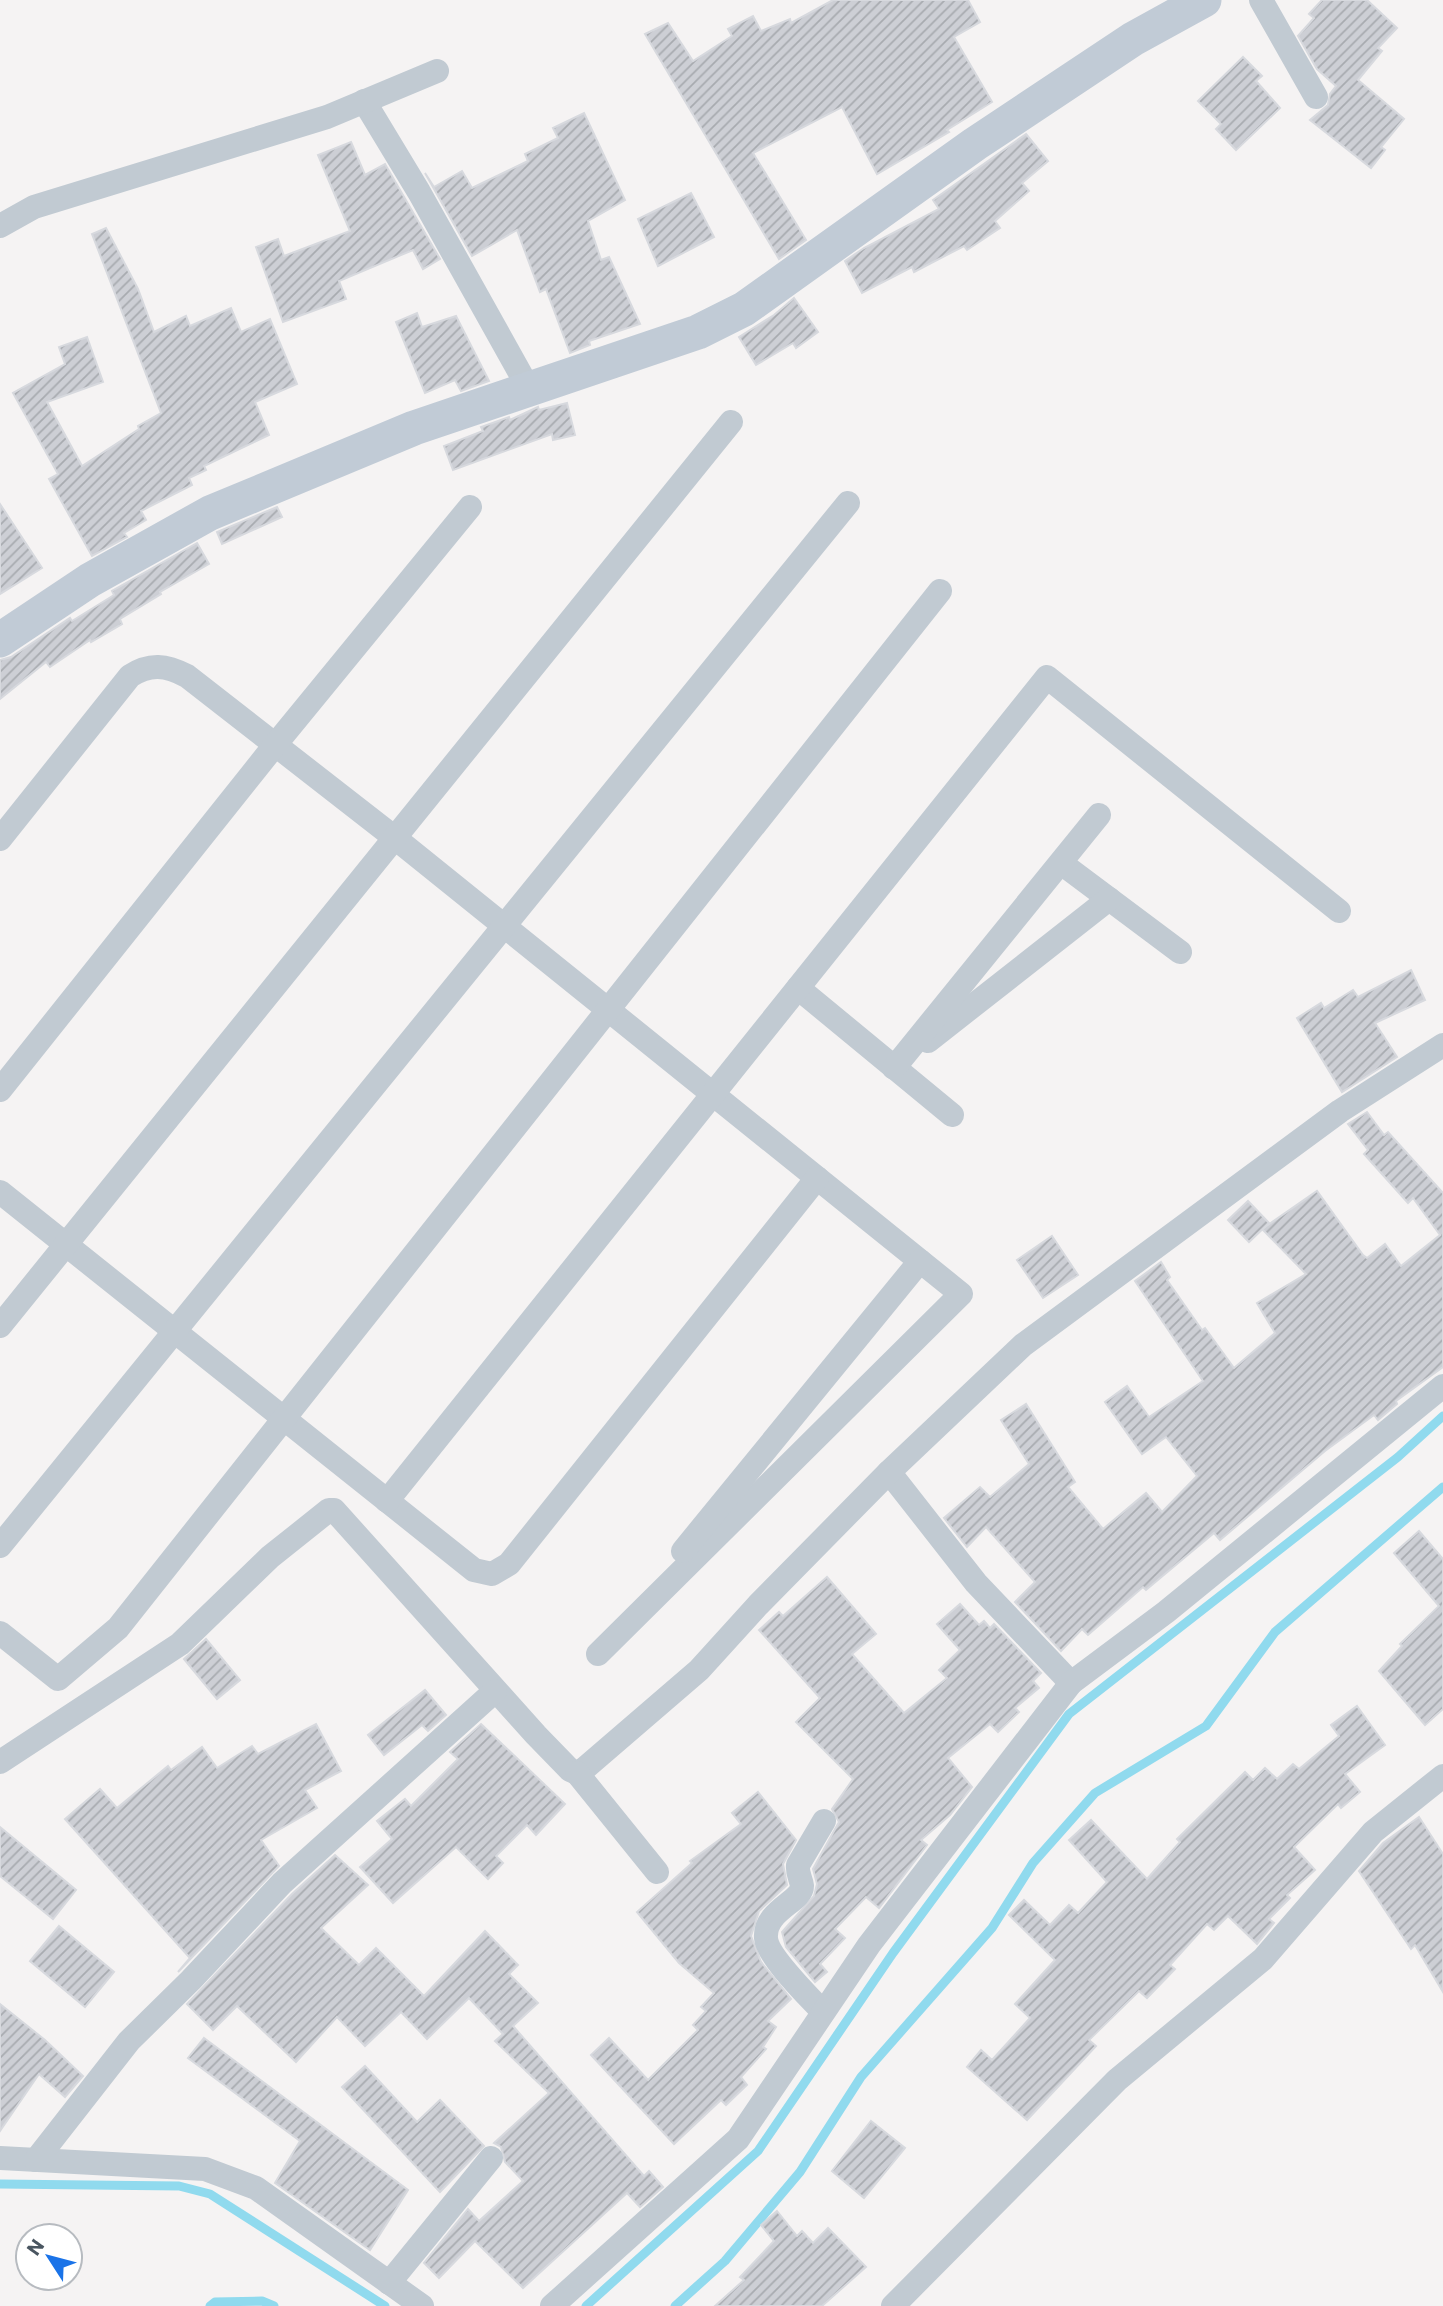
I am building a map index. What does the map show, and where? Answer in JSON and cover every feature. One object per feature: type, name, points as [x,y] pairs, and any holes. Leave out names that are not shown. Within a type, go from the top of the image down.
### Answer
[{"type":"street","points":[[0,640],[90,580],[210,513],[414,428],[698,332],[744,309],[975,144],[1133,39],[1204,0]]},
{"type":"street","points":[[1261,0],[1316,97]]},
{"type":"street","points":[[0,226],[34,207],[327,117],[437,71]]},
{"type":"street","points":[[364,101],[419,192],[529,389]]},
{"type":"street","points":[[0,1326],[731,422]]},
{"type":"street","points":[[0,1546],[848,503]]},
{"type":"street","points":[[0,1090],[275,745],[470,507]]},
{"type":"street","points":[[0,1633],[58,1679],[118,1628],[940,592]]},
{"type":"street","points":[[0,839],[104,705],[130,676],[140,669],[156,666],[172,668],[187,676],[395,838],[961,1294],[598,1654],[920,1261]]},
{"type":"street","points":[[387,1501],[1047,677],[1339,911]]},
{"type":"street","points":[[894,1068],[1099,815]]},
{"type":"street","points":[[1060,863],[1180,952]]},
{"type":"street","points":[[894,1068],[1109,899]]},
{"type":"street","points":[[798,988],[952,1115]]},
{"type":"street","points":[[577,1773],[699,1670],[758,1605],[889,1472],[1023,1345],[1340,1111],[1443,1045]]},
{"type":"street","points":[[0,1192],[474,1570],[492,1574],[509,1564],[817,1178]]},
{"type":"street","points":[[552,2306],[738,2139],[869,1944],[1071,1684],[1166,1612],[1443,1386]]},
{"type":"street","points":[[889,1472],[976,1583],[1071,1684]]},
{"type":"street","points":[[0,1762],[180,1644],[270,1558],[329,1510],[339,1513],[495,1690],[570,1770],[577,1773],[657,1872]]},
{"type":"street","points":[[36,2160],[129,2041],[191,1980],[282,1883],[495,1690]]},
{"type":"street","points":[[893,2306],[1117,2080],[1263,1959],[1373,1832],[1443,1776]]},
{"type":"street","points":[[823,2012],[770,1950],[766,1926],[774,1914],[800,1893],[802,1886],[798,1865],[824,1821]]},
{"type":"street","points":[[0,2158],[205,2169],[256,2189],[422,2306]]},
{"type":"street","points":[[389,2283],[491,2158]]},
{"type":"building","points":[[833,0],[968,0],[980,22],[954,37],[992,102],[947,130],[949,132],[877,174],[842,107],[753,153],[806,240],[779,259],[645,34],[668,23],[693,61],[732,36],[728,29],[753,16],[761,31],[790,19],[791,23]]},
{"type":"building","points":[[1322,0],[1367,0],[1397,28],[1378,48],[1382,51],[1358,80],[1404,119],[1381,147],[1385,150],[1371,168],[1310,120],[1328,105],[1330,94],[1336,86],[1317,69],[1298,36],[1314,18],[1309,14]]},
{"type":"building","points":[[1243,57],[1262,76],[1256,81],[1280,108],[1236,150],[1216,129],[1221,124],[1198,101]]},
{"type":"building","points":[[584,113],[625,200],[588,221],[601,260],[609,257],[640,324],[589,341],[590,345],[570,353],[546,289],[540,292],[517,230],[472,256],[425,173],[434,187],[462,171],[472,188],[528,161],[525,154],[558,138],[553,128]]},
{"type":"building","points":[[1026,134],[1048,161],[1022,183],[1029,191],[995,221],[1000,228],[967,250],[964,246],[914,272],[912,267],[862,293],[845,261],[864,248],[939,209],[933,200]]},
{"type":"building","points":[[351,142],[365,175],[385,164],[440,259],[423,269],[413,250],[339,281],[346,299],[283,322],[256,247],[278,239],[284,256],[350,231],[318,155]]},
{"type":"building","points":[[691,193],[714,237],[658,266],[638,219]]},
{"type":"building","points":[[106,228],[138,289],[154,332],[186,316],[190,326],[231,308],[241,332],[270,319],[297,384],[255,402],[269,435],[204,466],[206,470],[189,478],[192,485],[141,511],[146,520],[124,533],[127,537],[92,556],[49,479],[58,474],[13,393],[65,364],[59,347],[87,337],[103,382],[47,402],[82,466],[161,413],[92,234]]},
{"type":"building","points":[[794,298],[818,332],[796,348],[793,343],[756,365],[739,337],[774,315]]},
{"type":"building","points":[[417,313],[422,327],[456,316],[489,381],[461,391],[455,380],[425,393],[396,322]]},
{"type":"building","points":[[567,403],[575,435],[553,440],[552,434],[453,470],[444,446],[483,431],[481,427],[509,417],[510,420],[538,407],[539,410]]},
{"type":"building","points":[[0,504],[42,568],[0,594]]},
{"type":"building","points":[[277,507],[282,517],[222,544],[217,532]]},
{"type":"building","points":[[197,543],[209,564],[120,619],[122,624],[91,642],[90,640],[50,667],[46,662],[0,699],[0,660],[11,657],[70,618],[72,621],[114,595],[112,591]]},
{"type":"building","points":[[1411,970],[1425,1000],[1375,1023],[1397,1057],[1342,1092],[1297,1018],[1321,1003],[1324,1008],[1353,990],[1358,997]]},
{"type":"building","points":[[1367,1112],[1384,1135],[1388,1132],[1443,1193],[1443,1367],[1396,1401],[1397,1404],[1378,1420],[1374,1415],[1325,1451],[1220,1540],[1214,1533],[1146,1590],[1143,1587],[1088,1635],[1082,1629],[1061,1651],[1015,1602],[1035,1582],[986,1527],[967,1547],[944,1518],[980,1487],[990,1497],[1029,1464],[1001,1420],[1026,1404],[1075,1482],[1068,1487],[1103,1529],[1146,1493],[1162,1512],[1197,1476],[1166,1437],[1142,1454],[1105,1402],[1127,1386],[1149,1417],[1203,1381],[1135,1281],[1161,1262],[1170,1277],[1167,1280],[1202,1330],[1205,1328],[1234,1368],[1275,1333],[1257,1303],[1306,1274],[1262,1229],[1317,1191],[1363,1255],[1367,1258],[1385,1244],[1401,1266],[1440,1235],[1413,1198],[1408,1203],[1364,1154],[1368,1150],[1348,1124]]},
{"type":"building","points":[[1248,1201],[1269,1223],[1249,1242],[1228,1220]]},
{"type":"building","points":[[1052,1236],[1078,1275],[1043,1298],[1017,1260]]},
{"type":"building","points":[[1419,1531],[1443,1559],[1443,1709],[1425,1725],[1379,1671],[1402,1646],[1400,1644],[1439,1606],[1394,1553]]},
{"type":"building","points":[[827,1577],[876,1634],[852,1654],[904,1713],[947,1678],[939,1670],[960,1650],[937,1624],[960,1604],[979,1625],[984,1621],[990,1628],[994,1624],[1041,1673],[1033,1681],[1039,1688],[1015,1708],[1019,1712],[998,1732],[990,1724],[948,1758],[972,1787],[950,1815],[921,1840],[927,1845],[879,1908],[866,1897],[835,1929],[845,1938],[820,1964],[827,1972],[815,1982],[786,1947],[782,1932],[814,1896],[817,1884],[813,1869],[839,1822],[832,1809],[853,1779],[796,1722],[820,1698],[759,1630],[779,1612],[783,1616]]},
{"type":"building","points":[[206,1639],[240,1680],[217,1699],[184,1659]]},
{"type":"building","points":[[425,1690],[446,1715],[428,1731],[422,1725],[384,1755],[368,1735]]},
{"type":"building","points":[[1357,1706],[1385,1745],[1345,1774],[1360,1792],[1341,1808],[1338,1804],[1294,1847],[1315,1870],[1287,1895],[1290,1898],[1269,1919],[1274,1923],[1257,1944],[1228,1916],[1214,1930],[1207,1924],[1170,1965],[1175,1969],[1147,1998],[1139,1991],[1089,2040],[1096,2046],[1027,2120],[967,2067],[981,2050],[992,2060],[1030,2018],[1015,2004],[1055,1960],[1009,1915],[1024,1900],[1050,1925],[1069,1905],[1078,1913],[1107,1882],[1069,1840],[1091,1820],[1147,1879],[1180,1842],[1177,1839],[1245,1772],[1253,1780],[1265,1768],[1277,1779],[1293,1764],[1299,1769],[1339,1736],[1331,1725]]},
{"type":"building","points":[[316,1724],[341,1771],[305,1790],[317,1808],[261,1840],[279,1866],[178,1972],[190,1958],[65,1819],[100,1789],[117,1808],[168,1766],[171,1770],[202,1747],[217,1768],[252,1746],[258,1754]]},
{"type":"building","points":[[481,1724],[565,1804],[536,1835],[527,1825],[496,1856],[503,1863],[488,1879],[456,1847],[393,1903],[360,1867],[392,1839],[377,1821],[405,1799],[411,1806],[458,1759],[450,1752]]},
{"type":"building","points":[[758,1792],[796,1840],[783,1864],[787,1885],[759,1911],[751,1936],[761,1962],[791,1999],[768,2021],[776,2027],[763,2047],[766,2049],[741,2077],[747,2085],[726,2105],[721,2100],[674,2144],[591,2055],[609,2038],[648,2080],[698,2030],[693,2025],[706,2011],[701,2007],[714,1993],[679,1963],[637,1912],[692,1863],[690,1861],[741,1824],[732,1813]]},
{"type":"building","points":[[1419,1817],[1443,1854],[1443,1992],[1415,1945],[1411,1949],[1359,1871],[1383,1843]]},
{"type":"building","points":[[0,1827],[76,1890],[53,1919],[0,1876]]},
{"type":"building","points":[[335,1855],[368,1885],[321,1928],[359,1965],[376,1948],[424,1996],[485,1931],[518,1965],[509,1974],[538,2003],[513,2026],[644,2176],[649,2171],[663,2187],[640,2207],[627,2193],[523,2288],[475,2241],[439,2278],[424,2263],[468,2209],[479,2221],[523,2181],[505,2162],[501,2147],[494,2143],[549,2093],[495,2041],[503,2034],[469,1998],[427,2039],[401,2012],[365,2046],[337,2017],[296,2062],[237,2006],[213,2030],[187,2004],[292,1894]]},
{"type":"building","points":[[59,1926],[114,1972],[85,2007],[30,1961]]},
{"type":"building","points":[[0,2004],[45,2040],[83,2076],[65,2097],[39,2074],[0,2131]]},
{"type":"building","points":[[204,2038],[408,2190],[370,2250],[275,2183],[300,2141],[188,2058]]},
{"type":"building","points":[[365,2066],[417,2122],[440,2100],[484,2146],[440,2192],[342,2087]]},
{"type":"building","points":[[871,2121],[905,2148],[864,2198],[832,2171]]},
{"type":"building","points":[[777,2211],[797,2236],[802,2231],[813,2243],[828,2228],[866,2267],[822,2306],[715,2306],[744,2280],[740,2277],[774,2241],[761,2225]]},
{"type":"waterway","points":[[586,2306],[758,2151],[893,1953],[1069,1714],[1398,1457],[1443,1416]]},
{"type":"waterway","points":[[675,2306],[725,2261],[800,2172],[861,2077],[992,1928],[1033,1863],[1095,1793],[1206,1726],[1275,1632],[1443,1487]]},
{"type":"waterway","points":[[0,2184],[179,2186],[210,2194],[385,2306]]},
{"type":"waterway","points":[[210,2306],[215,2302],[262,2301],[274,2306]]}]
